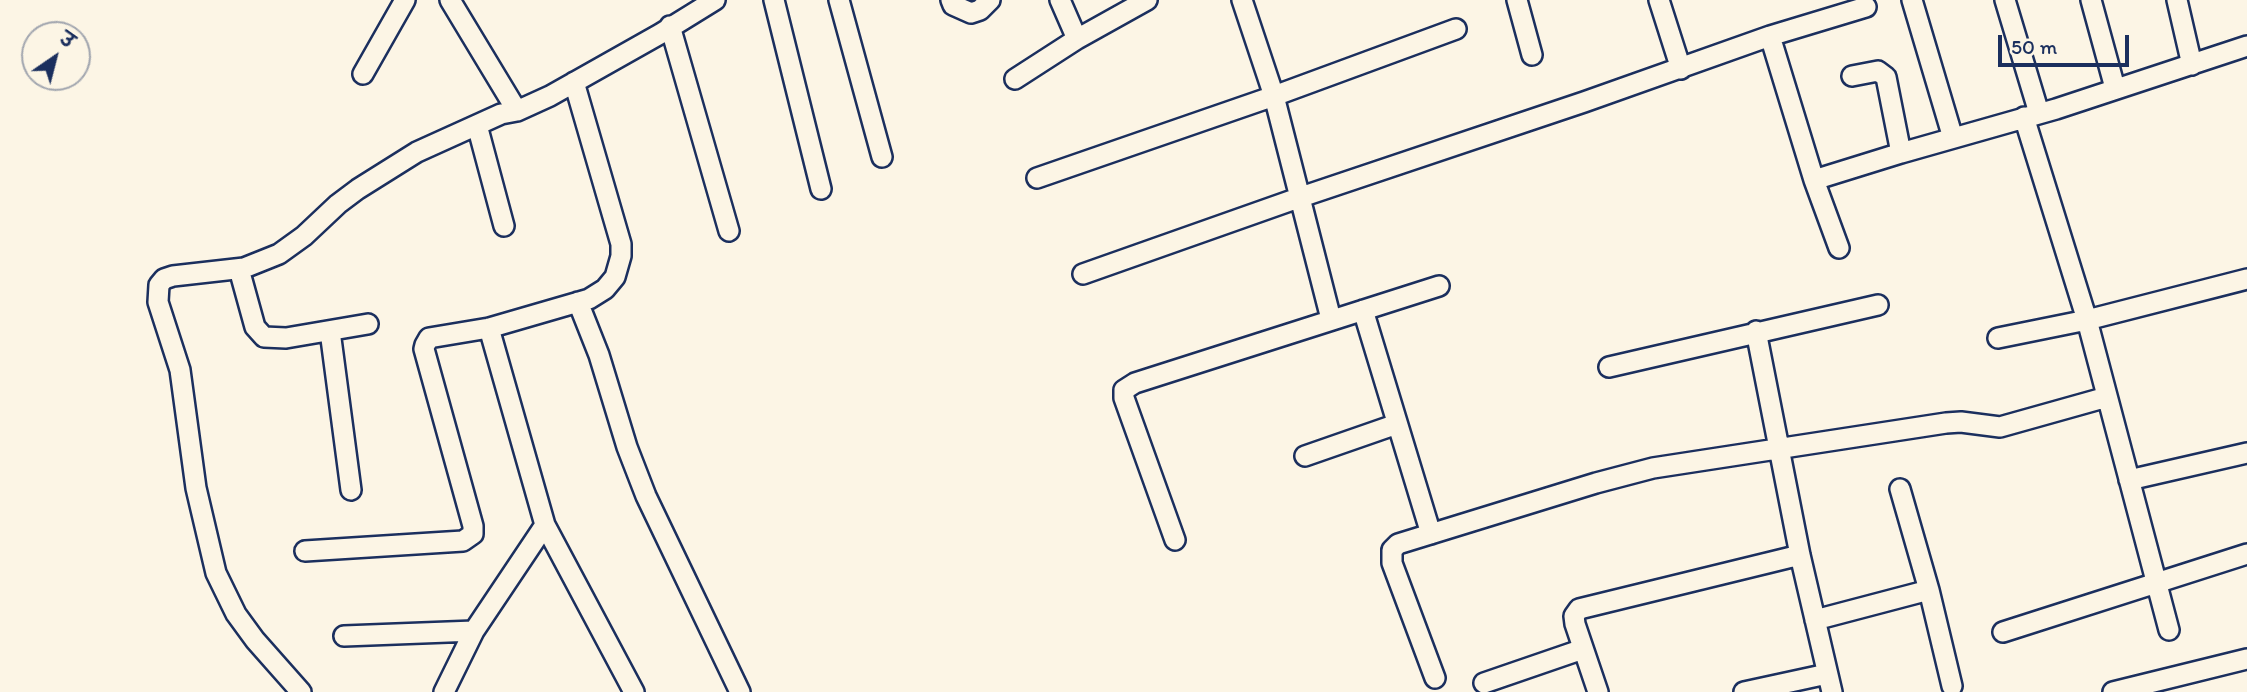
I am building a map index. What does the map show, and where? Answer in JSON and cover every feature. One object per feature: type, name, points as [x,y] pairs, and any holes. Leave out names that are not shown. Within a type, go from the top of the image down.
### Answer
[{"type":"street","points":[[363,74],[405,0]]},
{"type":"street","points":[[450,0],[517,111]]},
{"type":"street","points":[[301,692],[236,614],[216,573],[196,488],[180,370],[158,302],[159,285],[164,279],[173,276],[239,269],[279,254],[358,189],[417,152],[501,114],[517,111],[550,96],[715,0]]},
{"type":"street","points":[[774,0],[821,188]]},
{"type":"street","points":[[839,0],[882,157]]},
{"type":"street","points":[[951,0],[953,5],[971,13],[980,10],[990,0]]},
{"type":"street","points":[[1060,0],[1077,38]]},
{"type":"street","points":[[1015,79],[1077,38],[1147,0]]},
{"type":"street","points":[[1242,0],[1273,96],[1331,319]]},
{"type":"street","points":[[1517,0],[1532,55]]},
{"type":"street","points":[[1659,0],[1681,69]]},
{"type":"street","points":[[1912,0],[1954,138]]},
{"type":"street","points":[[2006,0],[2032,115],[2169,630]]},
{"type":"street","points":[[2091,0],[2115,88]]},
{"type":"street","points":[[2177,0],[2192,65]]},
{"type":"street","points":[[1083,274],[1770,36],[1866,7]]},
{"type":"street","points":[[670,26],[729,231]]},
{"type":"street","points":[[1037,178],[1456,29]]},
{"type":"street","points":[[1770,36],[1814,180],[1839,248]]},
{"type":"street","points":[[1814,180],[2032,115],[2247,46]]},
{"type":"street","points":[[1852,76],[1878,71],[1886,77],[1901,153]]},
{"type":"street","points":[[305,551],[463,541],[473,534],[424,349],[429,338],[489,328],[589,299],[605,289],[615,277],[621,257],[621,244],[574,82]]},
{"type":"street","points":[[477,125],[505,226]]},
{"type":"street","points":[[239,269],[255,327],[264,337],[286,338],[368,324]]},
{"type":"street","points":[[1998,338],[2087,320],[2247,279]]},
{"type":"street","points":[[1175,540],[1124,398],[1125,390],[1135,383],[1439,286]]},
{"type":"street","points":[[578,302],[599,355],[627,447],[646,496],[740,692]]},
{"type":"street","points":[[1609,366],[1878,305]]},
{"type":"street","points":[[1363,310],[1430,534]]},
{"type":"street","points":[[489,328],[544,525],[634,692]]},
{"type":"street","points":[[330,331],[351,490]]},
{"type":"street","points":[[1744,692],[1830,683],[1800,555],[1756,331]]},
{"type":"street","points":[[1435,678],[1391,557],[1392,550],[1398,544],[1626,475],[1779,447],[1946,423],[1961,422],[2000,427],[2107,397]]},
{"type":"street","points":[[1305,456],[1397,424]]},
{"type":"street","points":[[2129,480],[2247,453]]},
{"type":"street","points":[[1900,489],[1929,590],[1952,685]]},
{"type":"street","points":[[444,692],[474,631],[544,525]]},
{"type":"street","points":[[2003,632],[2247,554]]},
{"type":"street","points":[[1598,692],[1574,624],[1574,616],[1579,610],[1800,555]]},
{"type":"street","points":[[1815,620],[1929,590]]},
{"type":"street","points":[[344,636],[474,631]]},
{"type":"street","points":[[1484,683],[1583,649]]},
{"type":"street","points":[[2113,692],[2247,659]]}]
